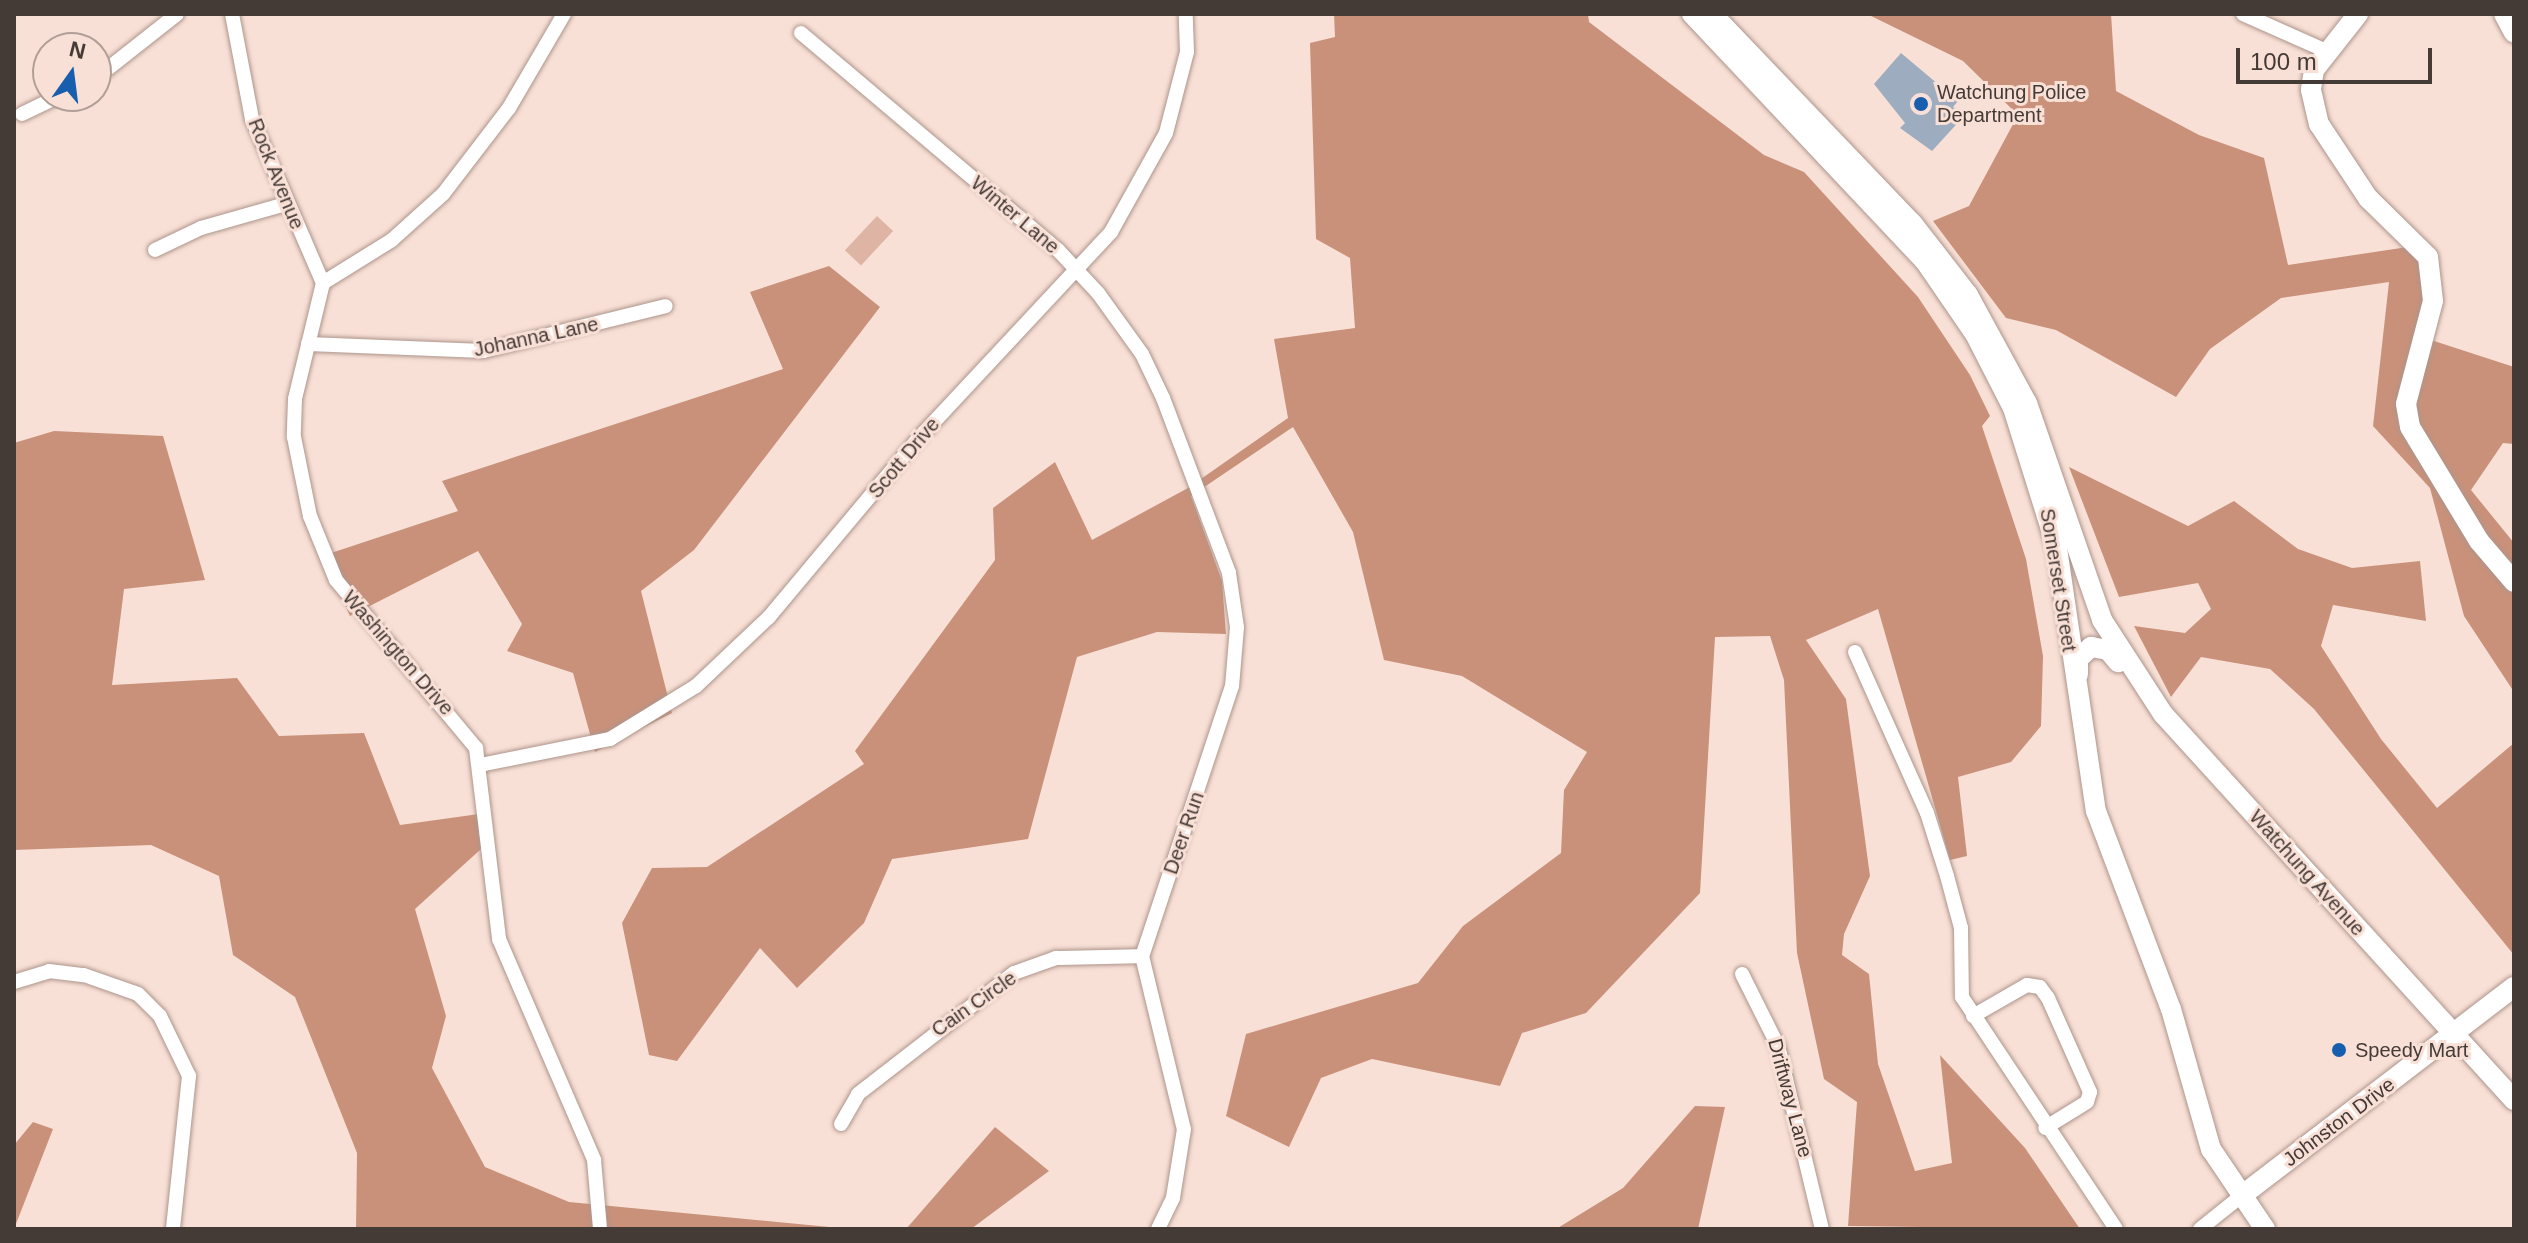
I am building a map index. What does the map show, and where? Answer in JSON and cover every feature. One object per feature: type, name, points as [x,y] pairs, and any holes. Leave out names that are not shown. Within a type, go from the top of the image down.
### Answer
[{"type":"main road","name":"Somerset Street","points":[[1692,14],[1907,239],[1986,353],[2024,436],[2050,516],[2096,811],[2167,998],[2211,1149],[2240,1197],[2265,1229]]},
{"type":"main road","name":"Somerset Street","points":[[1712,14],[1912,223],[1984,320],[2027,403],[2111,638]]},
{"type":"main road","points":[[2357,14],[2324,50],[2311,80],[2319,124],[2368,198],[2418,245],[2434,275],[2406,404],[2410,427],[2479,541],[2514,582]]},
{"type":"main road","points":[[2504,14],[2514,33]]},
{"type":"main road","name":"Watchung Avenue","points":[[2111,638],[2163,714],[2514,1100]]},
{"type":"main road","points":[[2079,714],[2078,659],[2096,646],[2108,650],[2163,714]]},
{"type":"main road","name":"Johnston Drive","points":[[2240,1197],[2514,987]]},
{"type":"street","points":[[112,65],[177,14]]},
{"type":"street","name":"Rock Avenue","points":[[232,14],[252,119],[286,204],[323,283]]},
{"type":"street","points":[[323,283],[392,240],[443,194],[509,108],[564,14]]},
{"type":"street","name":"Scott Drive","points":[[480,765],[610,739],[696,686],[769,617],[918,439],[1111,232],[1155,161],[1178,97],[1186,14]]},
{"type":"street","points":[[2243,14],[2324,50]]},
{"type":"street","name":"Winter Lane","points":[[801,33],[1077,268],[1142,354],[1178,439]]},
{"type":"street","points":[[22,114],[32,109]]},
{"type":"street","points":[[155,250],[201,228],[286,204]]},
{"type":"street","name":"Washington Drive","points":[[323,283],[308,344],[294,437],[323,553],[355,607],[470,737],[480,765],[499,939],[594,1160],[600,1229]]},
{"type":"street","name":"Johanna Lane","points":[[308,344],[483,351],[666,306]]},
{"type":"street","name":"Deer Run","points":[[1142,956],[1219,735],[1236,658],[1229,573],[1178,439]]},
{"type":"street","points":[[1855,652],[1927,813],[1961,928],[1959,983],[1973,1016],[2045,1128],[2116,1229]]},
{"type":"street","points":[[1142,956],[1184,1129],[1173,1198],[1158,1229]]},
{"type":"street","name":"Cain Circle","points":[[841,1124],[858,1094],[1014,973],[1056,958],[1142,956]]},
{"type":"street","points":[[14,982],[49,971],[84,975],[138,994],[160,1016],[189,1076],[173,1229]]},
{"type":"street","name":"Driftway Lane","points":[[1742,974],[1778,1046],[1822,1229]]},
{"type":"street","points":[[1973,1016],[2027,985],[2040,987],[2048,998],[2090,1092],[2087,1102],[2045,1128]]},
{"type":"street","points":[[2200,1229],[2240,1197]]},
{"type":"shaded area","points":[[1334,14],[1588,14],[1589,22],[1764,155],[1804,172],[1918,297],[1970,375],[1990,416],[1982,426],[2026,559],[2043,656],[2041,726],[2011,762],[1958,777],[1967,856],[1950,860],[1878,609],[1806,640],[1846,699],[1870,876],[1844,934],[1842,955],[1869,974],[1878,1064],[1915,1171],[1952,1163],[1940,1055],[2025,1148],[2080,1229],[1848,1226],[1857,1102],[1824,1079],[1797,953],[1784,680],[1770,636],[1715,637],[1700,893],[1586,1013],[1522,1033],[1500,1086],[1372,1059],[1321,1078],[1289,1147],[1226,1116],[1246,1034],[1418,983],[1463,926],[1561,853],[1564,790],[1587,752],[1462,676],[1384,660],[1353,532],[1293,427],[1191,496],[1222,581],[1226,634],[1157,632],[1077,657],[1028,839],[892,859],[864,923],[797,988],[760,948],[677,1061],[649,1055],[622,923],[652,868],[707,867],[864,764],[855,751],[995,560],[993,508],[1055,462],[1092,540],[1188,488],[1288,418],[1274,339],[1355,328],[1350,258],[1316,239],[1310,43],[1335,37]]},
{"type":"shaded area","points":[[1867,14],[2111,14],[2116,91],[2199,135],[2264,158],[2288,265],[2421,245],[2428,339],[2514,367],[2514,444],[2503,443],[2471,490],[2514,543],[2514,692],[2464,616],[2430,488],[2373,426],[2389,282],[2281,298],[2210,349],[2176,397],[2056,330],[2006,318],[1933,221],[1969,206],[2018,115],[1963,61]]},
{"type":"shaded area","points":[[877,216],[893,231],[861,265],[845,250]]},
{"type":"shaded area","points":[[829,266],[880,307],[694,550],[641,591],[672,713],[595,752],[573,673],[507,651],[522,624],[478,551],[350,616],[322,556],[458,511],[442,481],[783,369],[750,292]]},
{"type":"shaded area","points":[[54,431],[163,436],[205,580],[124,589],[112,685],[237,678],[279,736],[364,733],[400,825],[479,814],[481,849],[415,909],[446,1016],[432,1068],[485,1167],[569,1202],[850,1229],[356,1229],[357,1153],[295,997],[233,955],[219,876],[151,845],[14,850],[14,443]]},
{"type":"shaded area","points":[[2069,467],[2188,526],[2234,501],[2298,549],[2352,568],[2420,561],[2426,621],[2333,605],[2321,646],[2381,739],[2437,808],[2514,743],[2514,955],[2314,709],[2270,669],[2201,657],[2171,697],[2134,626],[2185,633],[2211,609],[2198,583],[2119,597]]},
{"type":"shaded area","points":[[1695,1106],[1725,1107],[1698,1229],[1556,1229],[1623,1188]]},
{"type":"shaded area","points":[[33,1122],[53,1129],[14,1229],[14,1145]]},
{"type":"shaded area","points":[[995,1127],[1049,1171],[971,1229],[906,1229]]},
{"type":"building","name":"Watchung Police Department","points":[[1901,53],[1958,101],[1953,107],[1964,116],[1932,151],[1900,128],[1905,123],[1874,84]]},
{"type":"place","name":"Watchung Police Department","points":[[1921,104]]},
{"type":"place","name":"Speedy Mart","points":[[2339,1050]]}]
